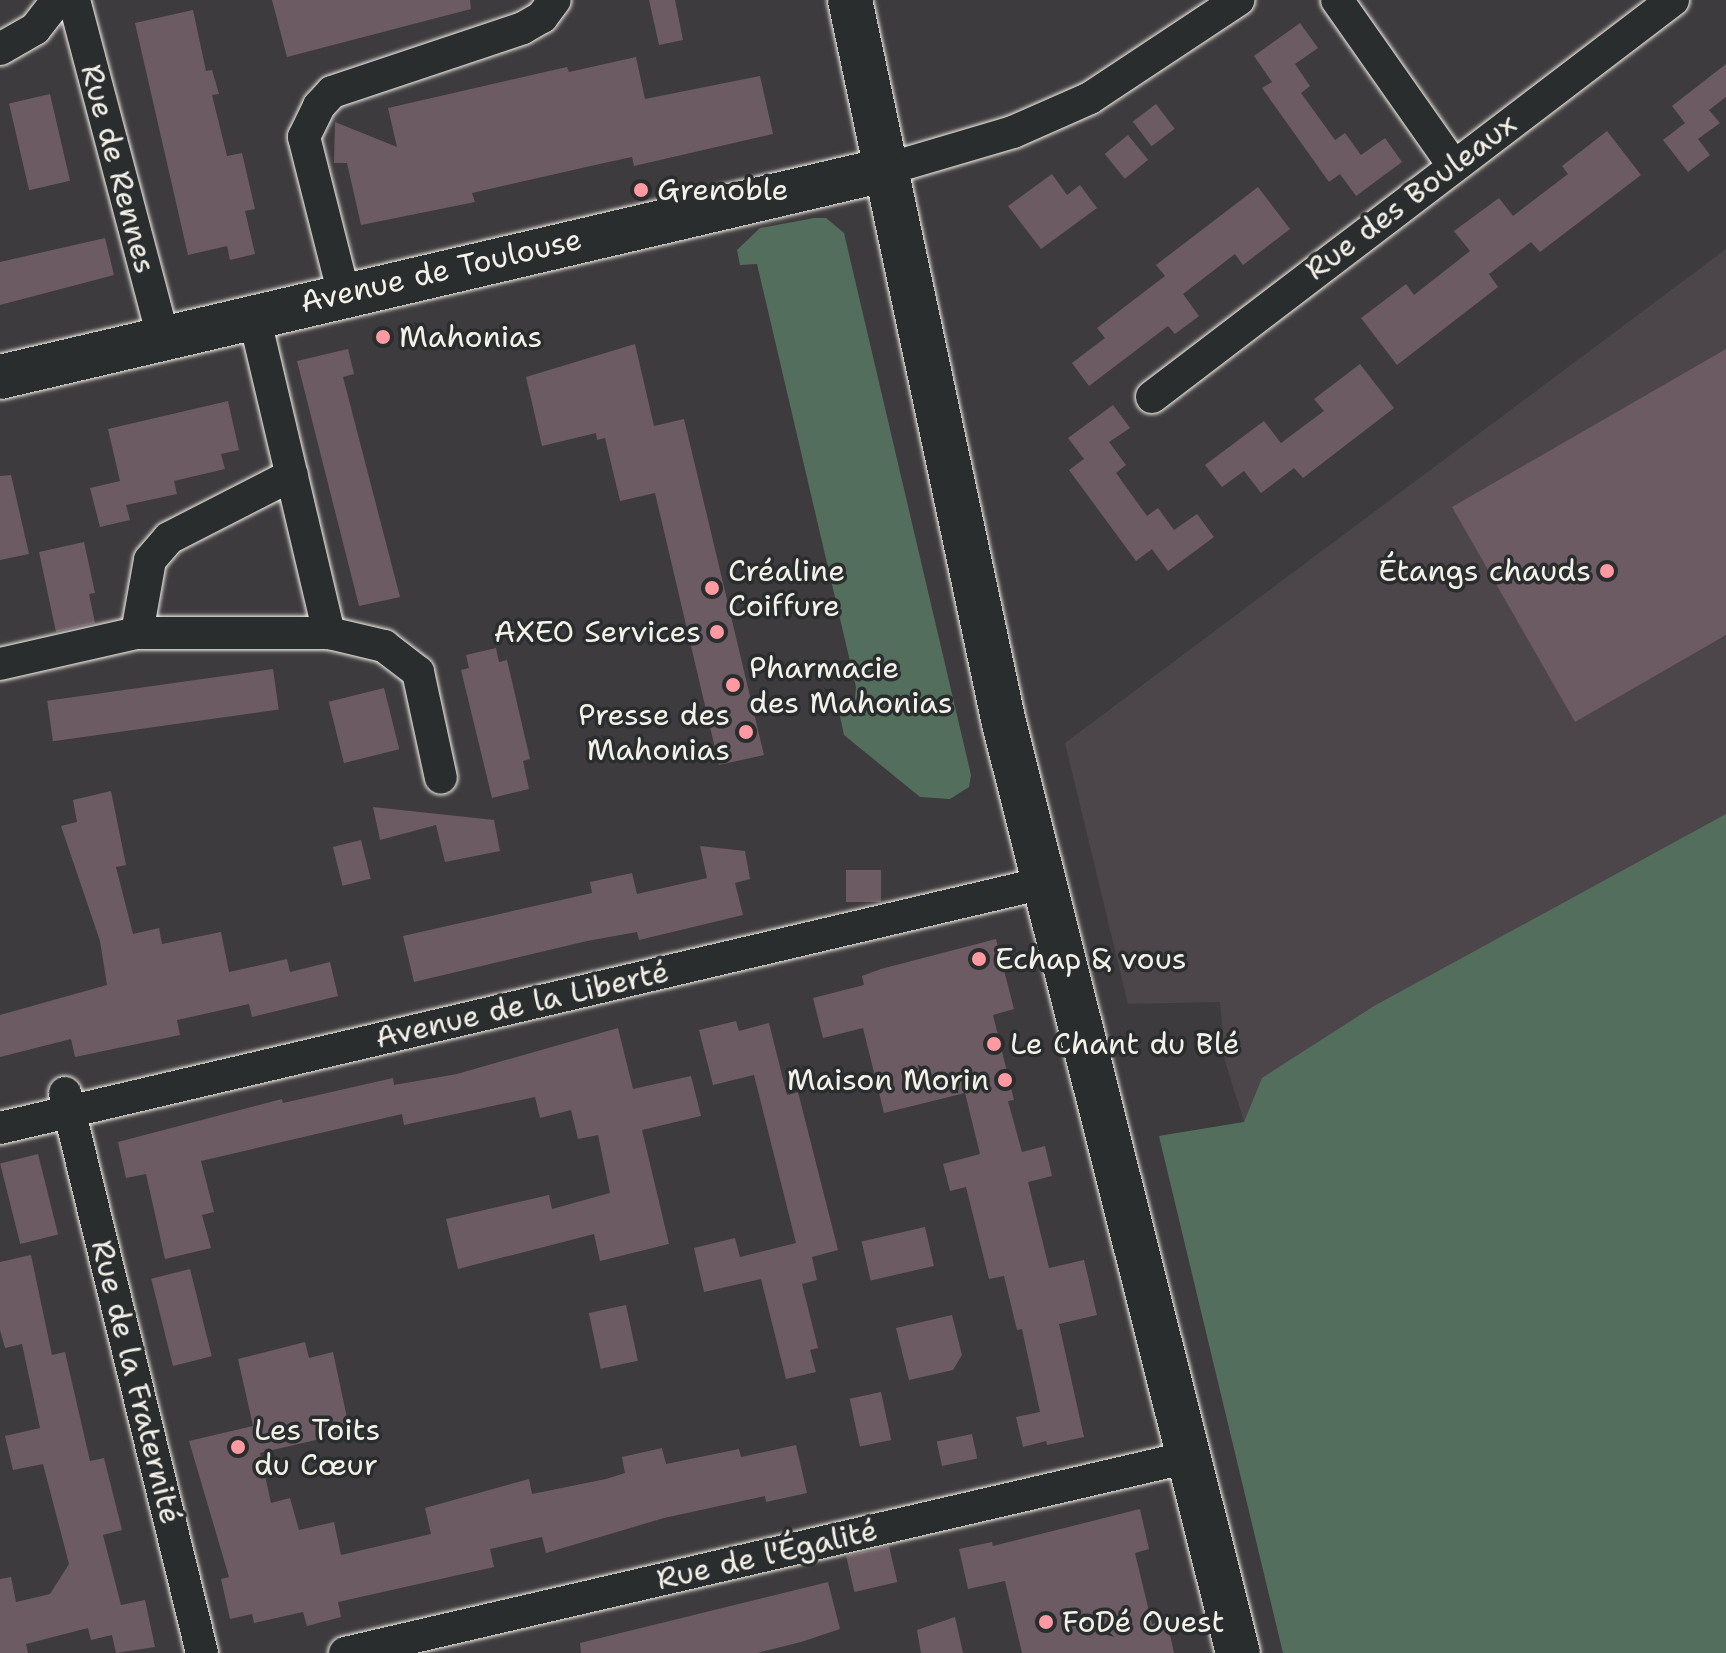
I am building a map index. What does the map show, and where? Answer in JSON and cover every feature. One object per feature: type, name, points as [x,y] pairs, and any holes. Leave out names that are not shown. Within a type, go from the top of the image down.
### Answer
[{"type":"main road","points":[[850,0],[1004,723],[1238,1653]]},
{"type":"main road","name":"Avenue de Toulouse","points":[[0,377],[884,170]]},
{"type":"street","points":[[0,49],[35,29],[58,0]]},
{"type":"street","name":"Rue de Rennes","points":[[74,0],[163,338]]},
{"type":"street","points":[[344,295],[304,137],[319,106],[332,92],[523,28],[542,17],[555,0]]},
{"type":"street","points":[[884,170],[1013,132],[1090,98],[1238,0]]},
{"type":"street","points":[[1337,0],[1453,165]]},
{"type":"street","name":"Rue des Bouleaux","points":[[1152,397],[1673,0]]},
{"type":"street","points":[[254,316],[329,633]]},
{"type":"street","points":[[137,633],[150,560],[169,538],[292,475]]},
{"type":"street","points":[[0,664],[137,633],[329,633],[384,646],[418,672],[441,778]]},
{"type":"street","name":"Avenue de la Liberté","points":[[0,1128],[67,1102],[1044,883]]},
{"type":"street","name":"Rue de la Fraternité","points":[[67,1102],[202,1653]]},
{"type":"street","name":"Rue de l'Égalité","points":[[345,1653],[1189,1457]]},
{"type":"shaded area","points":[[1726,249],[1726,1653],[1283,1653],[1159,1136],[1244,1122],[1225,1061],[1220,1002],[1128,1004],[1065,743]]},
{"type":"green space","points":[[826,218],[844,233],[971,775],[969,787],[950,799],[920,797],[844,735],[838,707],[854,708],[856,687],[757,264],[740,265],[737,250],[760,228]]},
{"type":"green space","points":[[1726,814],[1726,1653],[1283,1653],[1159,1136],[1244,1122],[1262,1078],[1374,1006]]},
{"type":"building","points":[[272,0],[470,0],[471,9],[287,57]]},
{"type":"building","points":[[649,0],[675,0],[683,40],[659,45]]},
{"type":"building","points":[[193,10],[206,71],[212,70],[219,94],[212,95],[227,156],[242,153],[255,209],[245,211],[255,254],[230,260],[227,246],[188,255],[135,23]]},
{"type":"building","points":[[1300,23],[1318,48],[1295,64],[1310,86],[1301,93],[1335,140],[1345,133],[1361,155],[1385,138],[1402,162],[1356,196],[1340,174],[1329,182],[1262,88],[1272,82],[1254,56]]},
{"type":"building","points":[[636,57],[645,99],[760,76],[773,134],[634,166],[632,157],[604,163],[472,193],[475,202],[361,225],[347,163],[334,163],[335,122],[397,147],[388,108],[567,67],[569,72]]},
{"type":"building","points":[[1726,64],[1726,97],[1709,110],[1720,123],[1698,139],[1710,155],[1688,172],[1663,140],[1685,123],[1672,106]]},
{"type":"building","points":[[50,94],[70,181],[29,190],[9,103]]},
{"type":"building","points":[[1156,104],[1175,129],[1151,146],[1133,121]]},
{"type":"building","points":[[1607,131],[1641,175],[1540,252],[1531,242],[1489,274],[1498,287],[1397,365],[1361,318],[1406,284],[1414,295],[1470,251],[1454,231],[1499,198],[1513,216],[1568,174],[1562,166]]},
{"type":"building","points":[[1128,135],[1148,160],[1125,179],[1105,154]]},
{"type":"building","points":[[1052,174],[1067,195],[1080,185],[1097,208],[1041,249],[1008,206]]},
{"type":"building","points":[[1258,187],[1290,229],[1243,265],[1235,254],[1183,294],[1199,316],[1175,334],[1168,326],[1089,386],[1072,363],[1105,338],[1097,328],[1165,276],[1156,265]]},
{"type":"building","points":[[105,238],[114,275],[0,305],[0,262]]},
{"type":"building","points":[[635,344],[654,426],[684,419],[764,755],[719,765],[655,493],[620,501],[605,438],[597,440],[596,433],[542,446],[526,377]]},
{"type":"building","points":[[348,349],[354,374],[343,377],[400,597],[359,606],[297,361]]},
{"type":"building","name":"Étangs chauds","points":[[1726,349],[1726,635],[1575,722],[1452,507]]},
{"type":"building","points":[[1360,364],[1394,408],[1303,478],[1294,468],[1261,493],[1244,471],[1222,487],[1205,465],[1264,421],[1281,443],[1324,411],[1314,399]]},
{"type":"building","points":[[228,401],[239,450],[221,454],[225,469],[174,481],[177,494],[126,505],[130,520],[100,527],[90,488],[120,481],[108,429]]},
{"type":"building","points":[[1113,405],[1130,428],[1109,442],[1126,465],[1116,473],[1147,516],[1158,508],[1174,530],[1197,514],[1214,537],[1168,571],[1152,549],[1136,561],[1069,470],[1084,459],[1068,438]]},
{"type":"building","points":[[11,475],[29,554],[0,560],[0,476]]},
{"type":"building","points":[[84,542],[95,593],[89,594],[95,623],[56,632],[39,552]]},
{"type":"building","points":[[496,648],[499,662],[507,660],[530,759],[523,761],[529,789],[492,798],[461,670],[469,668],[466,655]]},
{"type":"building","points":[[273,669],[279,710],[53,741],[47,701]]},
{"type":"building","points":[[384,688],[399,749],[344,763],[329,702]]},
{"type":"building","points":[[111,791],[126,865],[116,867],[133,934],[159,928],[162,944],[221,932],[229,972],[287,959],[290,972],[330,962],[338,996],[252,1017],[249,1004],[177,1020],[180,1035],[75,1057],[71,1039],[0,1057],[0,1015],[107,985],[100,941],[61,826],[77,822],[73,800]]},
{"type":"building","points":[[373,807],[494,820],[500,851],[445,862],[436,825],[380,840]]},
{"type":"building","points":[[361,840],[371,879],[343,886],[333,847]]},
{"type":"building","points":[[700,846],[745,851],[750,879],[735,883],[743,915],[639,940],[637,932],[587,941],[414,982],[403,936],[592,893],[590,882],[632,873],[637,894],[707,878]]},
{"type":"building","points":[[846,870],[881,870],[881,902],[846,902]]},
{"type":"building","points":[[996,939],[1014,1009],[993,1015],[1014,1100],[1008,1101],[1022,1152],[1045,1146],[1052,1176],[1028,1182],[1049,1268],[1084,1260],[1097,1315],[1059,1324],[1084,1437],[1023,1447],[1016,1417],[1040,1412],[1022,1329],[1017,1330],[1004,1276],[989,1279],[966,1187],[950,1191],[943,1164],[980,1154],[965,1093],[884,1113],[863,1028],[823,1038],[813,998],[864,985],[862,976],[881,969]]},
{"type":"building","points":[[736,1021],[739,1031],[769,1023],[787,1095],[798,1092],[838,1250],[812,1257],[817,1280],[802,1284],[818,1348],[810,1350],[816,1372],[786,1379],[761,1279],[704,1292],[694,1248],[735,1238],[740,1257],[796,1243],[754,1075],[713,1085],[699,1030]]},
{"type":"building","points":[[618,1028],[633,1089],[691,1076],[701,1116],[642,1130],[669,1244],[600,1261],[594,1234],[458,1269],[446,1219],[549,1195],[552,1209],[610,1193],[598,1135],[578,1139],[571,1110],[540,1118],[535,1097],[404,1125],[402,1114],[201,1161],[214,1212],[202,1215],[211,1248],[165,1259],[146,1174],[126,1178],[118,1142],[282,1099],[283,1103],[393,1078],[394,1085],[457,1074]]},
{"type":"building","points":[[38,1154],[58,1235],[20,1244],[0,1163]]},
{"type":"building","points":[[925,1227],[934,1266],[871,1281],[862,1242]]},
{"type":"building","points":[[31,1255],[52,1355],[65,1352],[90,1461],[104,1458],[122,1530],[103,1535],[121,1605],[145,1600],[155,1647],[116,1653],[112,1635],[91,1640],[88,1628],[26,1644],[28,1653],[0,1653],[0,1579],[11,1577],[16,1602],[50,1594],[69,1564],[43,1464],[13,1470],[5,1436],[40,1428],[22,1344],[5,1348],[0,1330],[0,1262]]},
{"type":"building","points":[[190,1269],[212,1356],[173,1366],[151,1279]]},
{"type":"building","points":[[626,1305],[638,1361],[601,1369],[589,1313]]},
{"type":"building","points":[[952,1315],[962,1355],[953,1370],[909,1380],[896,1328]]},
{"type":"building","points":[[305,1342],[309,1358],[333,1352],[350,1432],[260,1453],[271,1503],[290,1498],[299,1530],[334,1522],[341,1555],[431,1534],[425,1508],[529,1479],[532,1494],[606,1479],[625,1473],[622,1457],[662,1448],[666,1464],[739,1449],[741,1457],[796,1445],[807,1493],[766,1502],[765,1496],[664,1518],[546,1553],[542,1537],[490,1549],[494,1567],[338,1602],[341,1617],[307,1626],[303,1612],[254,1623],[252,1614],[230,1619],[221,1579],[229,1577],[189,1441],[253,1426],[238,1359]]},
{"type":"building","points":[[881,1392],[891,1440],[860,1447],[850,1399]]},
{"type":"building","points":[[972,1434],[977,1458],[942,1466],[937,1441]]},
{"type":"building","points":[[1140,1509],[1149,1549],[1135,1553],[1152,1624],[1167,1620],[1174,1653],[1022,1653],[1005,1581],[968,1589],[959,1549],[992,1542],[993,1546]]},
{"type":"building","points":[[889,1546],[897,1582],[854,1592],[846,1556]]},
{"type":"building","points":[[828,1582],[840,1629],[801,1642],[757,1653],[581,1653],[580,1643]]},
{"type":"building","points":[[955,1617],[963,1653],[921,1653],[917,1630]]},
{"type":"place","name":"Grenoble","points":[[641,190]]},
{"type":"place","name":"Mahonias","points":[[383,337]]},
{"type":"place","name":"Étangs chauds","points":[[1607,571]]},
{"type":"place","name":"Créaline Coiffure","points":[[712,588]]},
{"type":"place","name":"AXEO Services","points":[[717,632]]},
{"type":"place","name":"Pharmacie des Mahonias","points":[[733,685]]},
{"type":"place","name":"Presse des Mahonias","points":[[746,732]]},
{"type":"place","name":"Echap & vous","points":[[979,959]]},
{"type":"place","name":"Le Chant du Blé","points":[[994,1044]]},
{"type":"place","name":"Maison Morin","points":[[1005,1080]]},
{"type":"place","name":"Les Toits du Cœur","points":[[238,1447]]},
{"type":"place","name":"FoDé Ouest","points":[[1046,1622]]}]
